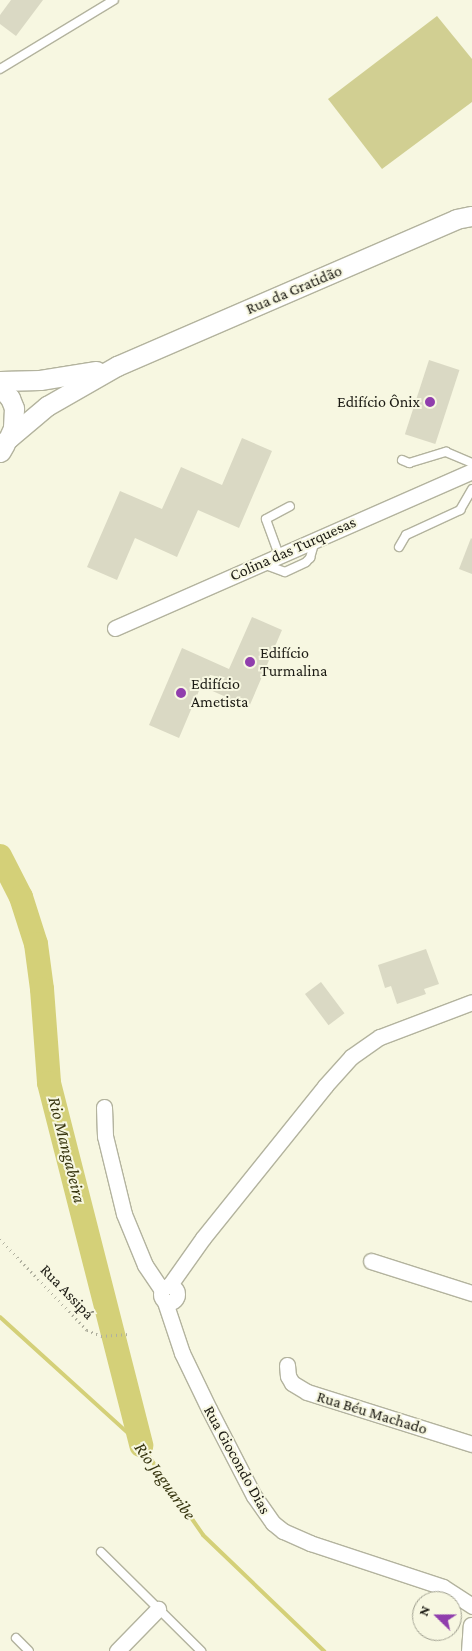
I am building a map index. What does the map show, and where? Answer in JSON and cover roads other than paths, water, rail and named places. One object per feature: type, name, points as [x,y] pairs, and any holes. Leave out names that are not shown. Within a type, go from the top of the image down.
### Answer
[{"type":"street","name":"Rua da Gratidão","points":[[3,445],[47,406],[117,366],[456,219],[472,216]]},
{"type":"street","name":"Rua da Gratidão","points":[[0,381],[40,380],[117,366]]},
{"type":"street","points":[[0,387],[10,398],[14,408],[14,428],[3,445]]},
{"type":"street","name":"Colina das Turquesas","points":[[115,628],[472,471]]},
{"type":"street","name":"Rua Giocondo Dias","points":[[471,1616],[454,1595],[429,1582],[310,1543],[283,1531],[273,1523],[254,1496],[182,1353],[173,1325],[170,1294],[203,1238],[324,1086],[351,1057],[380,1037],[472,1002]]},
{"type":"street","points":[[104,1107],[105,1136],[124,1214],[145,1265],[170,1294]]},
{"type":"street","points":[[371,1261],[472,1293]]},
{"type":"street","name":"Rua Béu Machado","points":[[287,1365],[288,1376],[292,1383],[306,1392],[472,1444]]},
{"type":"street","points":[[116,1651],[158,1609]]},
{"type":"street","points":[[470,1651],[471,1616]]},
{"type":"lane","points":[[0,69],[114,0]]},
{"type":"lane","points":[[402,460],[409,463],[446,452],[472,463]]},
{"type":"lane","points":[[400,547],[404,537],[460,510],[472,489]]},
{"type":"lane","points":[[279,555],[266,519],[290,506]]},
{"type":"lane","points":[[261,563],[285,572],[306,562],[310,558],[315,540]]},
{"type":"lane","points":[[101,1552],[202,1651]]},
{"type":"lane","points":[[16,1638],[29,1651]]},
{"type":"waterway","name":"Rio Mangabeira","points":[[0,856],[21,897],[36,944],[42,989],[49,1083],[141,1445]]},
{"type":"waterway","name":"Rio Jaguaribe","points":[[0,1317],[141,1445],[203,1535],[324,1651]]},
{"type":"place","name":"Edifício Ônix","points":[[430,402]]},
{"type":"place","name":"Edifício Turmalina","points":[[250,662]]},
{"type":"place","name":"Edifício Ametista","points":[[181,693]]}]
